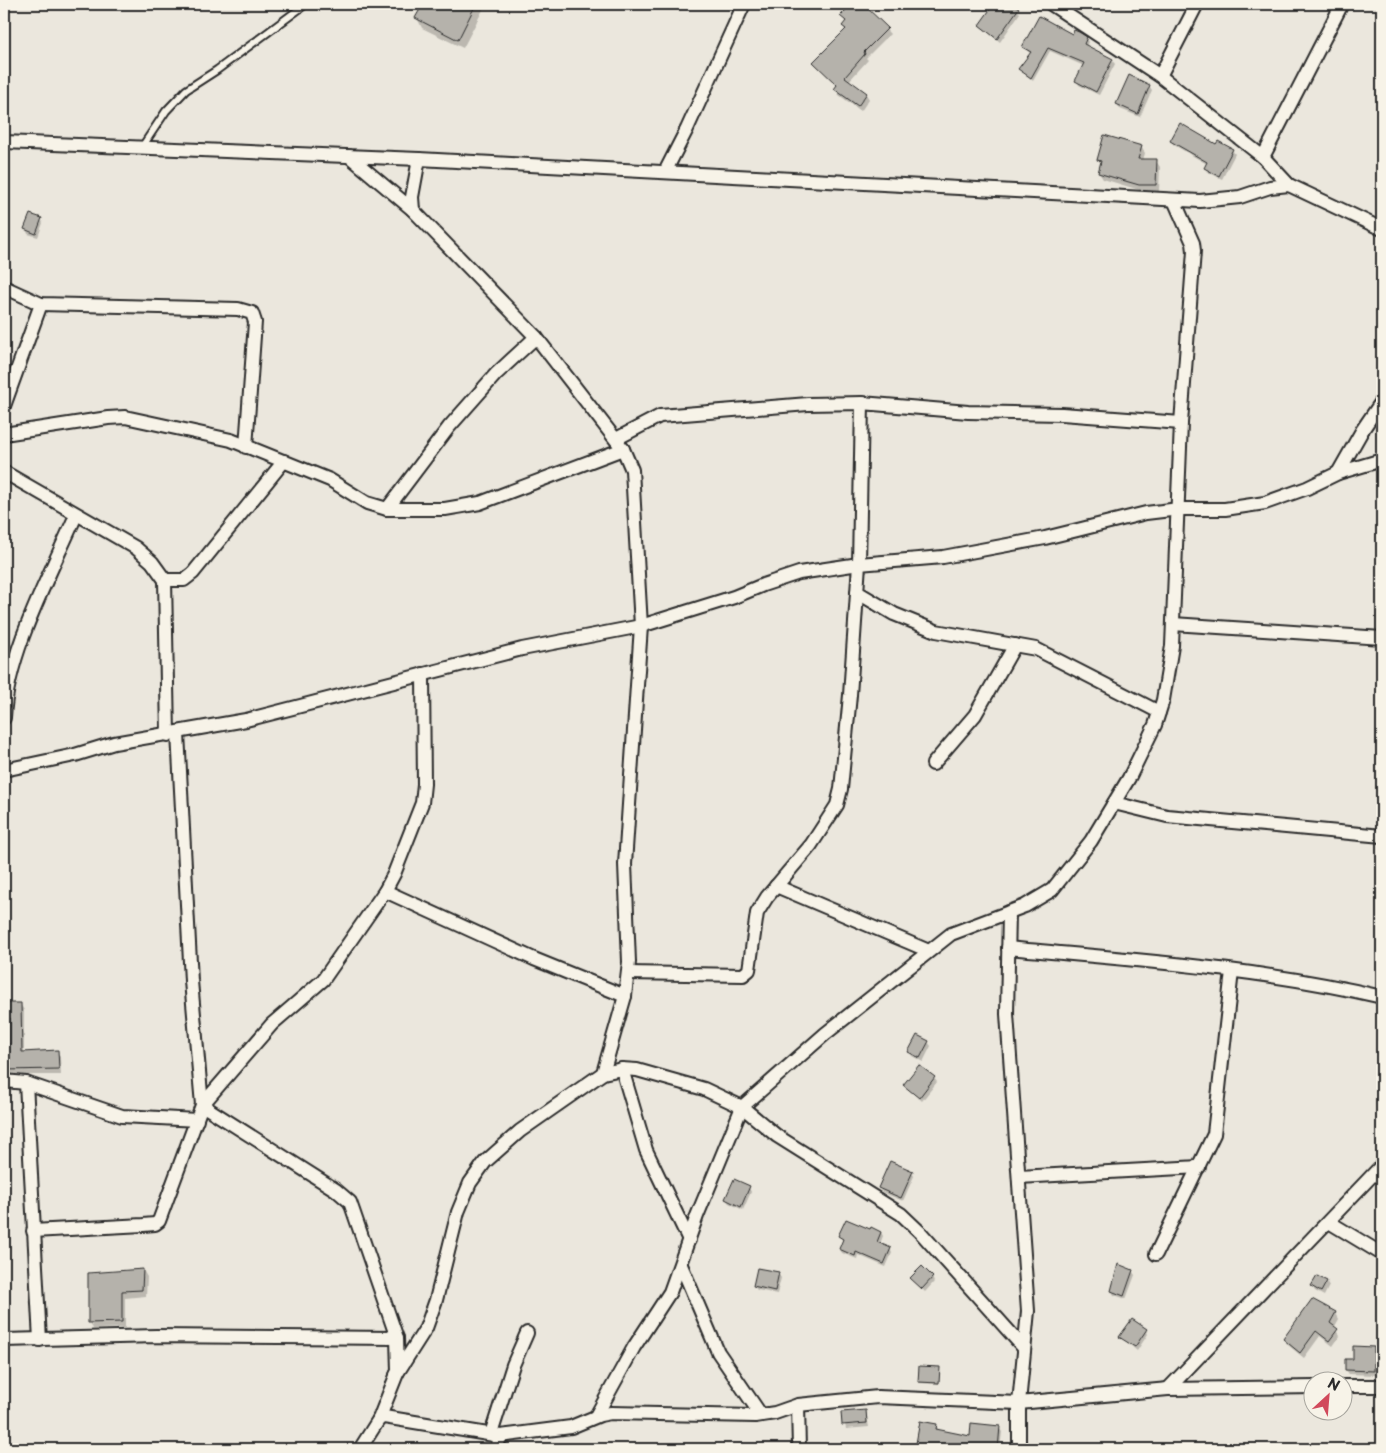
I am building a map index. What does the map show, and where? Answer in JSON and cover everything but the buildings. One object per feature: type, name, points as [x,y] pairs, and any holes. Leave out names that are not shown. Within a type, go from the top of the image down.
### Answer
[{"type":"street","points":[[665,172],[687,129],[744,4]]},
{"type":"street","points":[[1053,4],[1160,76],[1263,158],[1289,185],[1380,226]]},
{"type":"street","points":[[1160,76],[1197,4]]},
{"type":"street","points":[[1263,158],[1342,4]]},
{"type":"street","points":[[4,142],[420,159],[1200,201],[1240,198],[1270,187],[1289,185]]},
{"type":"street","points":[[349,156],[413,210],[536,337],[620,444],[632,470],[641,626],[624,864],[629,962],[625,996],[603,1073]]},
{"type":"street","points":[[413,210],[412,197],[420,159]]},
{"type":"street","points":[[596,1416],[634,1347],[670,1292],[742,1107],[824,1034],[951,934],[1009,912],[1041,898],[1052,890],[1092,840],[1142,752],[1159,712],[1172,646],[1181,423],[1194,252],[1193,243],[1174,200]]},
{"type":"street","points":[[4,287],[41,304],[238,309],[252,313],[255,322],[246,447]]},
{"type":"street","points":[[4,406],[41,304]]},
{"type":"street","points":[[387,509],[449,427],[496,374],[536,337]]},
{"type":"street","points":[[1338,473],[1362,429],[1382,401]]},
{"type":"street","points":[[4,434],[125,417],[231,440],[330,480],[367,503],[387,509],[445,509],[480,503],[620,444],[660,416],[677,413],[808,404],[862,403],[968,412],[1062,414],[1181,423]]},
{"type":"street","points":[[628,973],[743,975],[749,970],[757,913],[776,886],[811,844],[837,805],[850,695],[858,592],[862,403]]},
{"type":"street","points":[[4,770],[66,758],[114,743],[246,720],[522,649],[641,626],[734,597],[762,585],[799,574],[859,564],[943,557],[1044,538],[1118,518],[1179,509],[1225,509],[1265,503],[1307,488],[1338,473],[1382,460]]},
{"type":"street","points":[[165,580],[184,580],[193,573],[284,462]]},
{"type":"street","points":[[4,472],[136,548],[152,562],[165,580],[173,734],[202,1105]]},
{"type":"street","points":[[4,718],[12,669],[21,640],[76,515]]},
{"type":"street","points":[[858,592],[894,614],[936,631],[1043,652],[1159,712]]},
{"type":"street","points":[[1173,624],[1382,638]]},
{"type":"street","points":[[933,764],[975,715],[1016,646]]},
{"type":"street","points":[[33,1231],[155,1224],[162,1216],[202,1105],[272,1024],[323,980],[384,891],[399,861],[422,802],[424,784],[423,674]]},
{"type":"street","points":[[1114,803],[1167,816],[1382,836]]},
{"type":"street","points":[[776,886],[929,951]]},
{"type":"street","points":[[384,891],[534,959],[625,996]]},
{"type":"street","points":[[1009,912],[1008,1014],[1028,1311],[1020,1403],[1019,1449]]},
{"type":"street","points":[[1008,948],[1319,982],[1382,997]]},
{"type":"street","points":[[1156,1254],[1214,1134],[1232,971]]},
{"type":"street","points":[[360,1449],[379,1419],[396,1375],[426,1328],[436,1300],[458,1212],[470,1184],[485,1162],[520,1131],[603,1073],[622,1069],[637,1070],[704,1089],[742,1107],[777,1136],[901,1214],[922,1233],[1024,1348]]},
{"type":"street","points":[[622,1069],[646,1150],[689,1240]]},
{"type":"street","points":[[4,1082],[26,1083],[122,1116],[197,1120]]},
{"type":"street","points":[[26,1083],[40,1340]]},
{"type":"street","points":[[202,1105],[336,1190],[350,1202],[397,1338],[396,1375]]},
{"type":"street","points":[[1168,1389],[1382,1165]]},
{"type":"street","points":[[1019,1178],[1199,1167]]},
{"type":"street","points":[[1329,1222],[1382,1254]]},
{"type":"street","points":[[681,1266],[718,1352],[761,1415]]},
{"type":"street","points":[[497,1449],[495,1435],[513,1365],[527,1333]]},
{"type":"street","points":[[4,1340],[156,1336],[397,1338]]},
{"type":"street","points":[[1354,1386],[1382,1386]]},
{"type":"street","points":[[379,1419],[390,1417],[495,1435],[571,1427],[596,1416],[611,1413],[761,1415],[775,1413],[798,1405],[878,1397],[1020,1403],[1168,1389],[1304,1387]]},
{"type":"street","points":[[798,1405],[799,1449]]},
{"type":"lane","points":[[141,148],[166,111],[186,90],[217,70],[306,4]]}]
